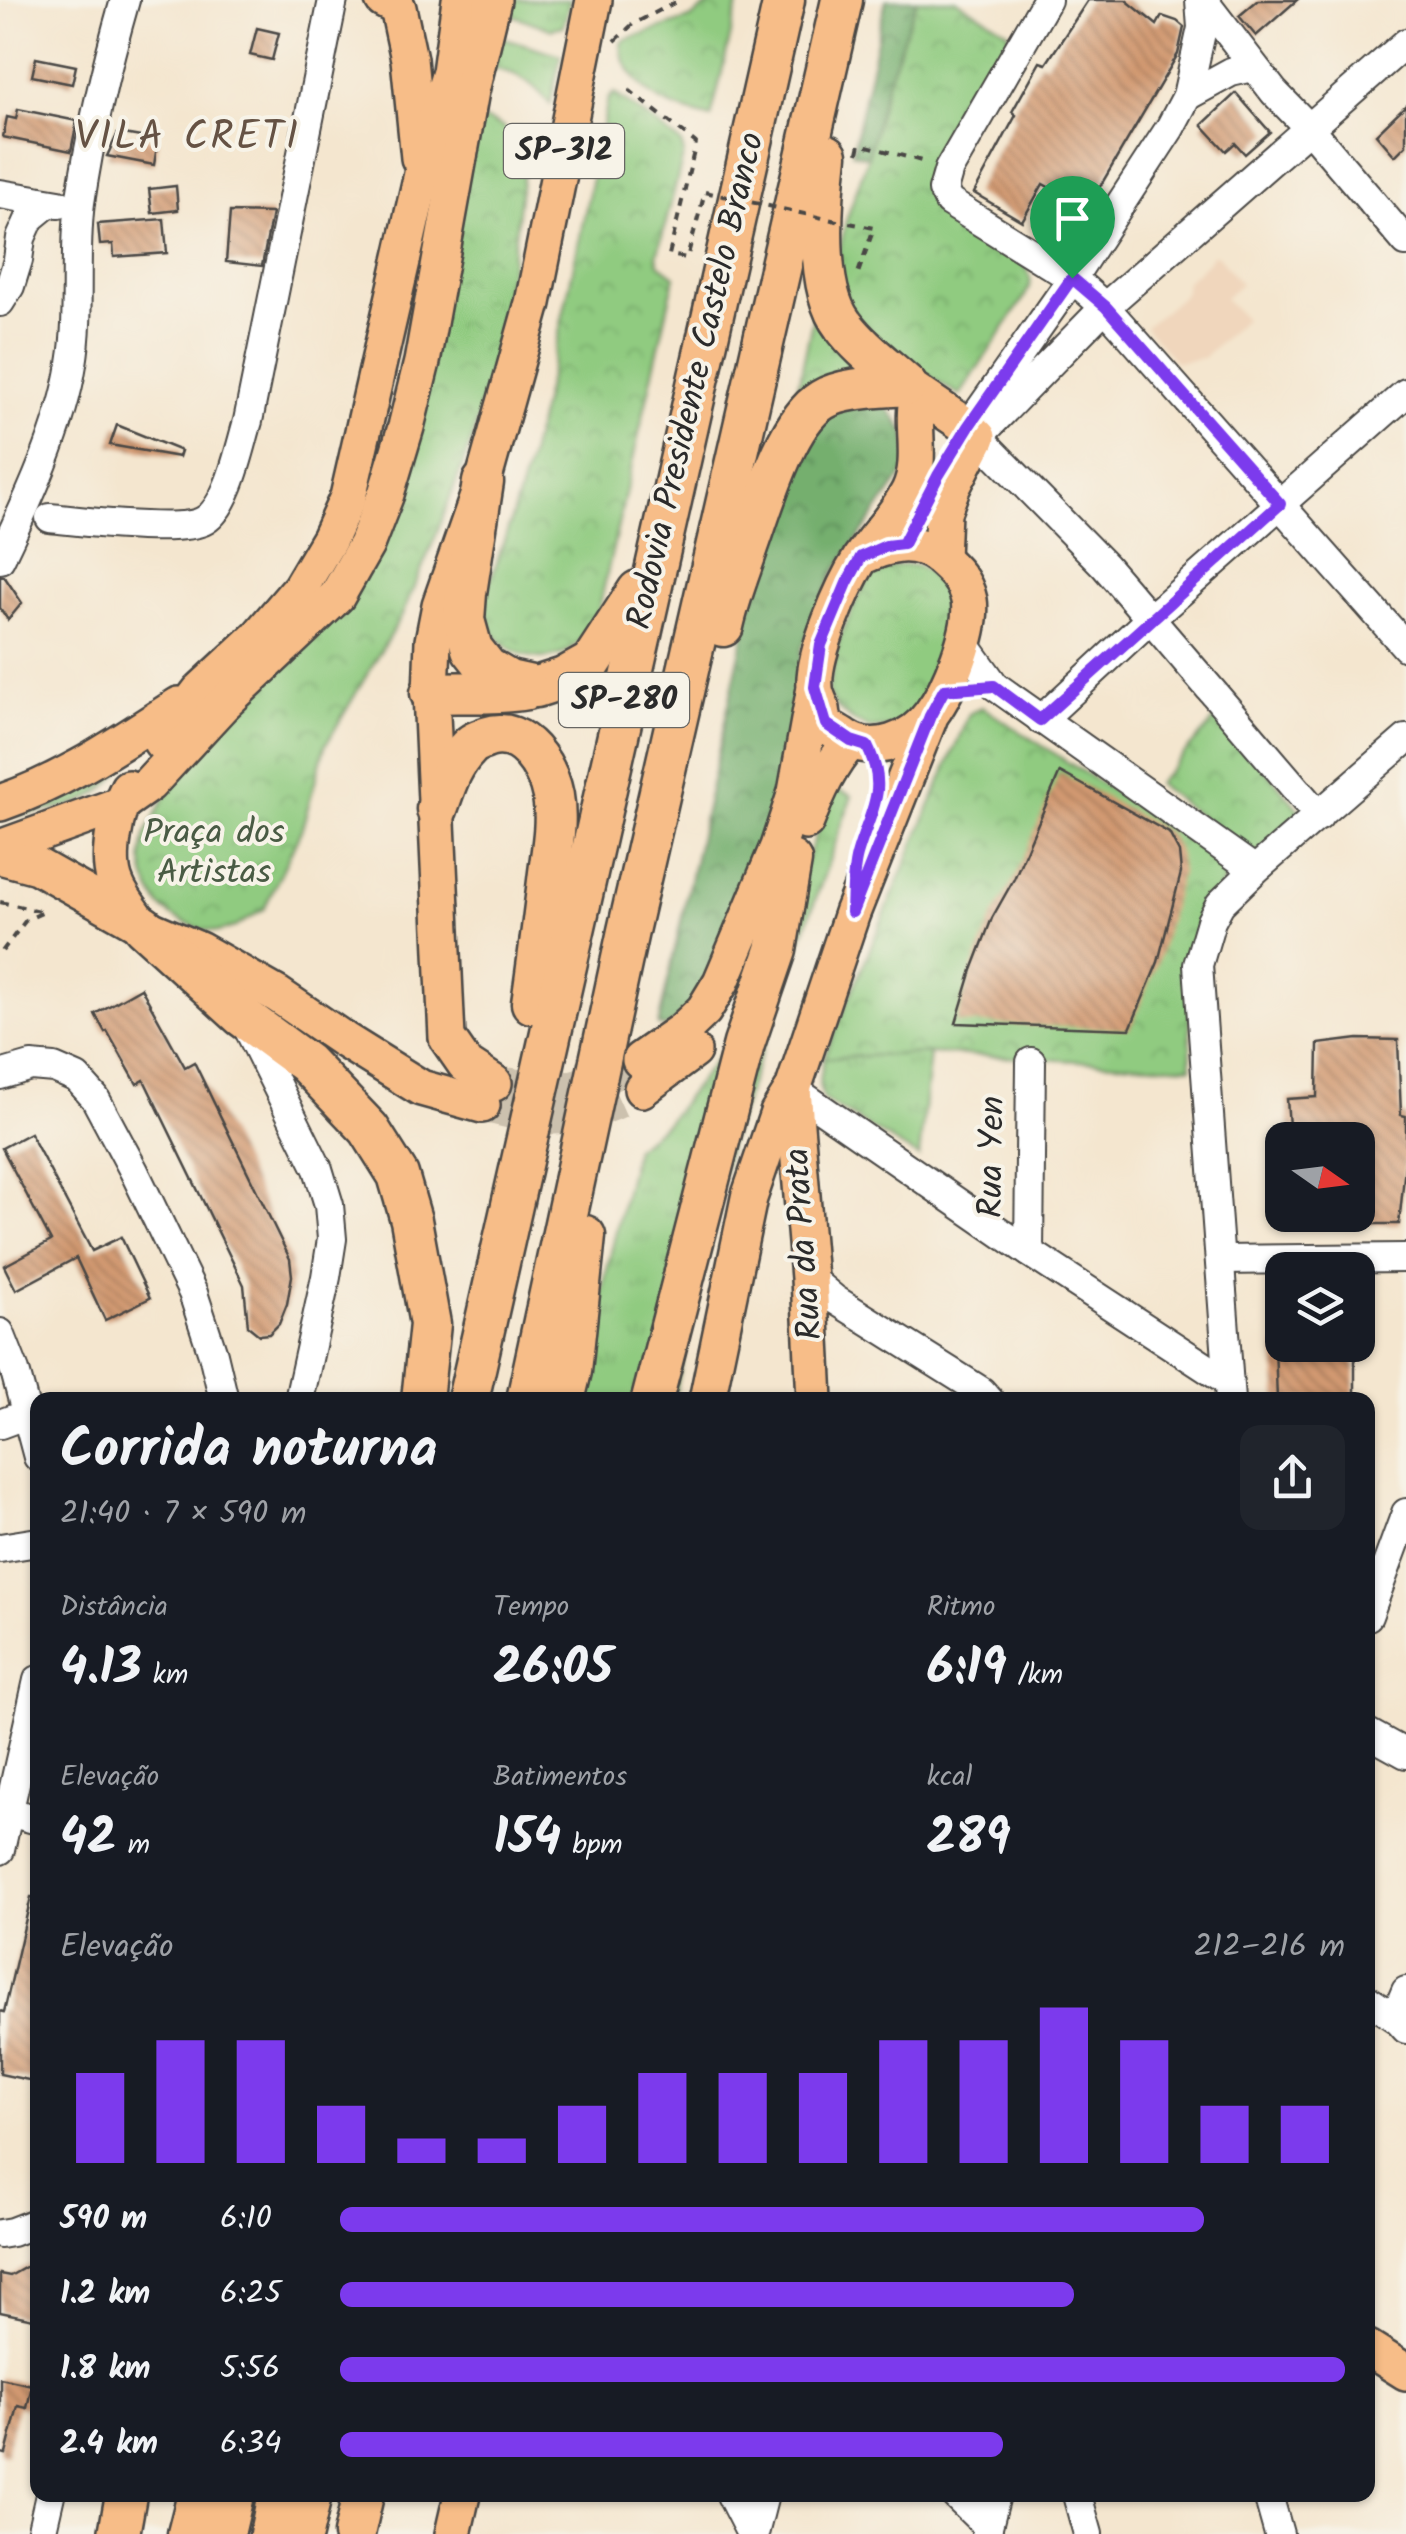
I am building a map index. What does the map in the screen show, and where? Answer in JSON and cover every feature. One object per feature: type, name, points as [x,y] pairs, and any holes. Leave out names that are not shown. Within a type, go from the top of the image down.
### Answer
[{"type":"highway","name":"Rodovia Presidente Castelo Branco","points":[[467,1392],[784,0]]},
{"type":"highway","name":"Rodovia Presidente Castelo Branco","points":[[529,1392],[628,931],[842,0]]},
{"type":"highway","points":[[827,66],[836,96],[826,159],[822,235],[829,294],[841,323],[912,389]]},
{"type":"highway","points":[[628,931],[658,885],[689,777],[726,612],[786,444],[806,414],[823,399],[870,388],[912,389]]},
{"type":"highway","points":[[483,482],[464,620],[472,649],[487,668],[509,681],[536,687]]},
{"type":"highway","points":[[431,694],[509,692],[536,687],[591,663],[654,567]]},
{"type":"highway","points":[[438,809],[452,768],[470,744],[497,734],[512,736],[535,755],[546,773],[553,797],[554,830],[492,1289]]},
{"type":"highway","points":[[654,1392],[744,1044],[776,950],[791,861]]},
{"type":"highway","points":[[143,926],[242,1016],[306,1063],[369,1128],[398,1175],[411,1220],[430,1324],[423,1392]]},
{"type":"highway","name":"Rodovia Presidente Castelo Branco","points":[[566,1392],[605,1039]]},
{"type":"highway","points":[[119,2534],[125,2502]]},
{"type":"highway","points":[[188,2534],[196,2502]]},
{"type":"highway","points":[[224,2534],[231,2502]]},
{"type":"highway","points":[[270,2534],[277,2502]]},
{"type":"highway","points":[[302,2534],[309,2502]]},
{"type":"highway","points":[[354,2534],[361,2502]]},
{"type":"main road","points":[[0,802],[34,791],[86,765],[200,691],[258,637],[300,588],[348,497],[422,174],[450,72],[460,0]]},
{"type":"main road","points":[[0,848],[119,805],[158,776],[222,705],[337,596],[366,545],[391,478],[422,362],[471,91],[493,0]]},
{"type":"main road","name":"SP-312","points":[[483,482],[532,303],[594,0]]},
{"type":"main road","points":[[394,3],[409,58],[422,174]]},
{"type":"main road","points":[[912,389],[973,432]]},
{"type":"main road","points":[[912,389],[918,435],[910,489],[861,557],[821,645],[796,792],[784,828],[721,982],[704,1010],[641,1074],[697,1048],[716,1029],[734,996],[822,780],[833,762],[859,744],[902,739],[937,703]]},
{"type":"main road","points":[[903,544],[938,476],[973,432]]},
{"type":"main road","points":[[941,558],[943,512],[973,432]]},
{"type":"main road","points":[[0,856],[38,866],[143,926],[199,950],[278,995],[421,1088],[488,1094],[447,1038],[431,694],[433,641],[440,605],[483,482]]},
{"type":"main road","points":[[710,1392],[749,1198],[778,1112],[793,1088],[852,912],[964,643],[969,616],[961,577],[932,552],[903,544],[886,546],[861,557]]},
{"type":"main road","points":[[815,687],[826,724],[859,744],[877,766],[875,802],[856,860],[852,912]]},
{"type":"main road","points":[[143,926],[116,884],[111,860],[119,805],[132,781],[200,691]]},
{"type":"main road","name":"Rua da Prata","points":[[793,1088],[815,1392]]},
{"type":"main road","points":[[749,1198],[779,1186],[801,1196]]},
{"type":"main road","points":[[1375,2352],[1406,2372]]},
{"type":"main road","points":[[453,2534],[460,2502]]},
{"type":"street","points":[[0,558],[60,416],[72,364],[80,205],[109,55],[125,0]]},
{"type":"street","points":[[50,518],[176,526],[204,521],[219,505],[248,420],[334,0]]},
{"type":"street","points":[[1047,0],[946,180],[949,202],[1072,278],[1106,307],[1406,647]]},
{"type":"street","points":[[1202,0],[1253,67],[1406,242]]},
{"type":"street","points":[[973,432],[1187,96],[1202,28],[1202,0]]},
{"type":"street","points":[[973,432],[1106,307],[1406,43]]},
{"type":"street","points":[[1187,96],[1231,72],[1253,67]]},
{"type":"street","points":[[0,194],[47,204],[80,205]]},
{"type":"street","points":[[0,302],[10,286],[30,218],[47,204]]},
{"type":"street","points":[[1040,720],[1406,394]]},
{"type":"street","points":[[973,432],[1105,566],[1320,816]]},
{"type":"street","points":[[964,643],[994,686],[1255,870]]},
{"type":"street","points":[[937,703],[994,686]]},
{"type":"street","points":[[1229,1391],[1198,965],[1220,904],[1406,739]]},
{"type":"street","points":[[242,1016],[318,1169],[329,1204],[332,1239],[301,1392]]},
{"type":"street","name":"Rua Yen","points":[[1029,1252],[1032,1062]]},
{"type":"street","points":[[0,1075],[31,1066],[54,1068],[77,1078],[95,1098],[192,1293],[222,1392]]},
{"type":"street","points":[[793,1088],[1229,1391]]},
{"type":"street","points":[[1220,1260],[1406,1258]]},
{"type":"street","points":[[809,1278],[834,1299],[981,1392]]},
{"type":"street","points":[[0,1333],[14,1370],[13,1419],[30,1445]]},
{"type":"street","points":[[1375,1597],[1406,1513]]},
{"type":"street","points":[[0,1548],[30,1543]]},
{"type":"street","points":[[0,1850],[30,1716]]},
{"type":"street","points":[[1375,1736],[1406,1754]]},
{"type":"street","points":[[9,1812],[30,1818]]},
{"type":"street","points":[[1402,2024],[1398,2010],[1406,1991]]},
{"type":"street","points":[[1375,2005],[1402,2024]]},
{"type":"street","points":[[0,2234],[30,2225]]},
{"type":"street","points":[[41,2534],[48,2502]]},
{"type":"street","points":[[735,2502],[753,2534]]},
{"type":"street","points":[[753,2534],[762,2502]]},
{"type":"street","points":[[961,2502],[987,2531]]},
{"type":"street","points":[[987,2531],[994,2502]]},
{"type":"street","points":[[1079,2502],[1088,2534]]},
{"type":"street","points":[[1270,2502],[1279,2534]]},
{"type":"path","points":[[611,44],[634,24],[680,0]]},
{"type":"path","points":[[629,90],[696,142],[669,254],[687,258],[705,192],[874,228]]},
{"type":"path","points":[[855,164],[860,144],[946,180]]},
{"type":"path","points":[[0,902],[44,912],[26,920],[0,954]]},
{"type":"shaded area","points":[[1212,254],[1241,284],[1224,298],[1245,319],[1203,358],[1176,362],[1145,327],[1180,298],[1186,281]]},
{"type":"green space","points":[[472,0],[570,0],[563,26],[550,29]]},
{"type":"green space","points":[[715,0],[739,0],[711,118],[666,104],[647,92],[627,65],[621,43],[690,19]]},
{"type":"green space","points":[[886,0],[917,0],[886,85],[868,157],[852,153]]},
{"type":"green space","points":[[917,0],[956,0],[1008,31],[1012,41],[926,189],[934,200],[1023,262],[1030,278],[1022,301],[960,395],[871,341],[842,305],[836,266],[886,85]]},
{"type":"green space","points":[[465,26],[561,55],[550,104],[518,76],[478,65]]},
{"type":"green space","points":[[614,93],[681,143],[684,153],[657,256],[659,264],[675,276],[596,622],[568,651],[556,656],[530,657],[506,646],[497,637],[486,613],[486,595],[530,455],[608,99]]},
{"type":"green space","name":"Praça dos Artistas","points":[[475,118],[509,132],[519,146],[524,164],[511,267],[492,364],[471,442],[403,613],[325,746],[302,828],[264,909],[235,927],[218,932],[201,929],[160,906],[145,875],[145,836],[166,795],[211,742],[354,551],[395,416],[423,205]]},
{"type":"green space","points":[[819,289],[868,366],[793,410]]},
{"type":"green space","points":[[884,403],[906,433],[909,466],[833,574],[802,648],[781,778],[758,864],[701,1001],[667,1027],[658,1026],[758,571],[794,456],[826,411]]},
{"type":"green space","points":[[903,565],[918,566],[940,579],[952,592],[955,611],[932,695],[896,727],[870,729],[837,708],[828,692],[840,637],[862,590],[874,574]]},
{"type":"green space","points":[[982,707],[1232,868],[1206,912],[1188,956],[1191,1067],[930,1053],[824,1058],[969,714]]},
{"type":"green space","points":[[1221,713],[1301,813],[1259,854],[1246,851],[1157,784]]},
{"type":"green space","points":[[138,746],[98,793],[62,808],[10,816]]},
{"type":"green space","points":[[834,788],[852,796],[729,1144],[676,1392],[579,1392],[635,1148],[667,1122],[724,1049],[767,963]]},
{"type":"green space","points":[[930,1053],[919,1157],[824,1100],[819,1085],[824,1058]]},
{"type":"building","points":[[1088,0],[1126,0],[1157,25],[1162,16],[1177,21],[1184,27],[1178,54],[1088,207],[1063,190],[1061,194],[1043,184],[1022,221],[974,193],[1040,62],[1046,64]]},
{"type":"building","points":[[1258,0],[1297,0],[1256,36],[1239,16]]},
{"type":"building","points":[[257,28],[279,33],[272,60],[250,55]]},
{"type":"building","points":[[36,58],[76,66],[72,84],[32,76]]},
{"type":"building","points":[[1236,93],[1270,132],[1245,154],[1235,143],[1226,151],[1202,125]]},
{"type":"building","points":[[1406,105],[1406,145],[1395,156],[1376,134]]},
{"type":"building","points":[[18,109],[77,121],[71,151],[3,137],[7,117],[16,119]]},
{"type":"building","points":[[118,133],[158,140],[154,165],[107,156]]},
{"type":"building","points":[[176,186],[178,210],[152,213],[149,189]]},
{"type":"building","points":[[230,212],[272,213],[262,266],[226,262]]},
{"type":"building","points":[[164,219],[167,253],[114,257],[113,244],[100,245],[98,224]]},
{"type":"building","points":[[117,425],[181,451],[179,457],[110,445]]},
{"type":"building","points":[[0,576],[4,576],[22,603],[8,620],[0,608]]},
{"type":"building","points":[[1060,772],[1169,833],[1179,852],[1181,873],[1158,962],[1130,1029],[956,1023],[992,918],[1014,879]]},
{"type":"building","points":[[141,988],[185,1067],[194,1062],[290,1259],[292,1276],[287,1304],[279,1324],[269,1334],[259,1335],[248,1326],[244,1285],[144,1080],[137,1084],[95,1014]]},
{"type":"building","points":[[1398,1040],[1401,1115],[1406,1116],[1399,1224],[1375,1224],[1375,1122],[1289,1122],[1287,1099],[1317,1097],[1318,1044]]},
{"type":"building","points":[[30,1133],[92,1251],[121,1237],[150,1298],[105,1320],[76,1258],[16,1290],[4,1266],[51,1241],[2,1148]]},
{"type":"building","points":[[1276,1362],[1355,1362],[1355,1392],[1277,1392]]},
{"type":"building","points":[[30,1901],[30,2080],[0,2074],[0,2011],[4,2012]]},
{"type":"building","points":[[30,2265],[30,2318],[0,2312],[0,2274],[10,2276]]},
{"type":"building","points":[[0,2378],[30,2385],[30,2394],[27,2408],[18,2406],[6,2454],[0,2453]]},
{"type":"tunnel","points":[[494,1083],[555,1090],[605,1077],[640,1060]]},
{"type":"tunnel","points":[[482,1105],[535,1116],[576,1115],[642,1089]]},
{"type":"district","name":"VILA CRETI","points":[[188,138]]},
{"type":"route","points":[[1072,278],[1106,307],[1280,504],[1040,720],[994,686],[944,690],[852,912],[856,860],[875,802],[877,766],[867,746],[851,741],[826,724],[815,687],[821,645],[861,557],[886,546],[903,544],[968,427],[1072,278]]}]
